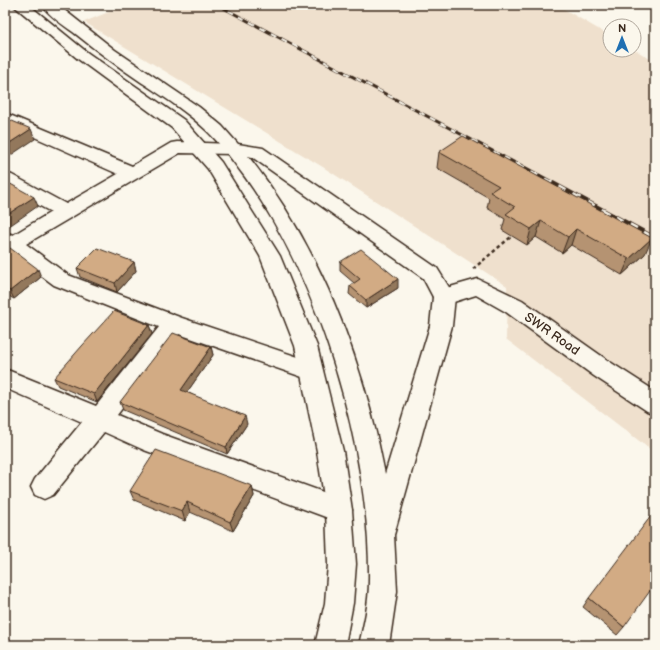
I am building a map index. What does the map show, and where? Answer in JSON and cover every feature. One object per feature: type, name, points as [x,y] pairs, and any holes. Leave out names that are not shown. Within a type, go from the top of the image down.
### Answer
[{"type":"main road","points":[[20,5],[83,56],[178,124],[216,166],[270,256],[306,346],[330,451],[339,510],[342,564],[339,603],[330,645]]},
{"type":"main road","points":[[49,5],[130,68],[174,97],[213,126],[249,169],[275,207],[302,253],[332,328],[352,388],[370,461],[381,537],[383,575],[380,617],[374,645]]},
{"type":"main road","points":[[5,118],[133,172]]},
{"type":"main road","points":[[311,371],[174,324],[61,280],[8,243],[66,212],[177,147],[232,149],[256,152],[430,273],[444,297],[441,326],[411,426],[381,537]]},
{"type":"main road","points":[[5,180],[66,212]]},
{"type":"main road","name":"SWR Road","points":[[444,297],[478,287],[514,306],[602,369],[655,404]]},
{"type":"main road","points":[[44,487],[100,419],[174,324]]},
{"type":"main road","points":[[5,378],[153,442],[339,510]]},
{"type":"path","points":[[469,272],[512,236]]},
{"type":"shaded area","points":[[126,5],[557,5],[602,31],[602,58],[642,58],[642,54],[655,62],[655,453],[506,339],[507,286],[326,169],[84,22]]},
{"type":"building","points":[[5,118],[31,129],[5,146]]},
{"type":"building","points":[[463,136],[652,238],[629,259],[576,229],[568,237],[541,221],[531,229],[506,214],[515,207],[490,192],[499,186],[439,152]]},
{"type":"building","points":[[5,181],[34,197],[5,216]]},
{"type":"building","points":[[10,248],[38,269],[10,291],[5,288],[5,252]]},
{"type":"building","points":[[97,248],[134,262],[115,283],[77,268]]},
{"type":"building","points":[[361,249],[398,279],[366,300],[350,286],[360,279],[340,262]]},
{"type":"building","points":[[114,311],[149,325],[94,394],[54,378],[82,346]]},
{"type":"building","points":[[173,333],[211,347],[181,390],[245,416],[226,447],[120,402]]},
{"type":"building","points":[[156,450],[252,486],[230,522],[187,502],[182,511],[130,491]]},
{"type":"building","points":[[651,516],[655,519],[655,584],[624,627],[589,598]]},
{"type":"building","points":[[459,641],[472,645],[458,645]]},
{"type":"railway","points":[[218,5],[519,165]]},
{"type":"railway","points":[[517,164],[655,238]]}]
